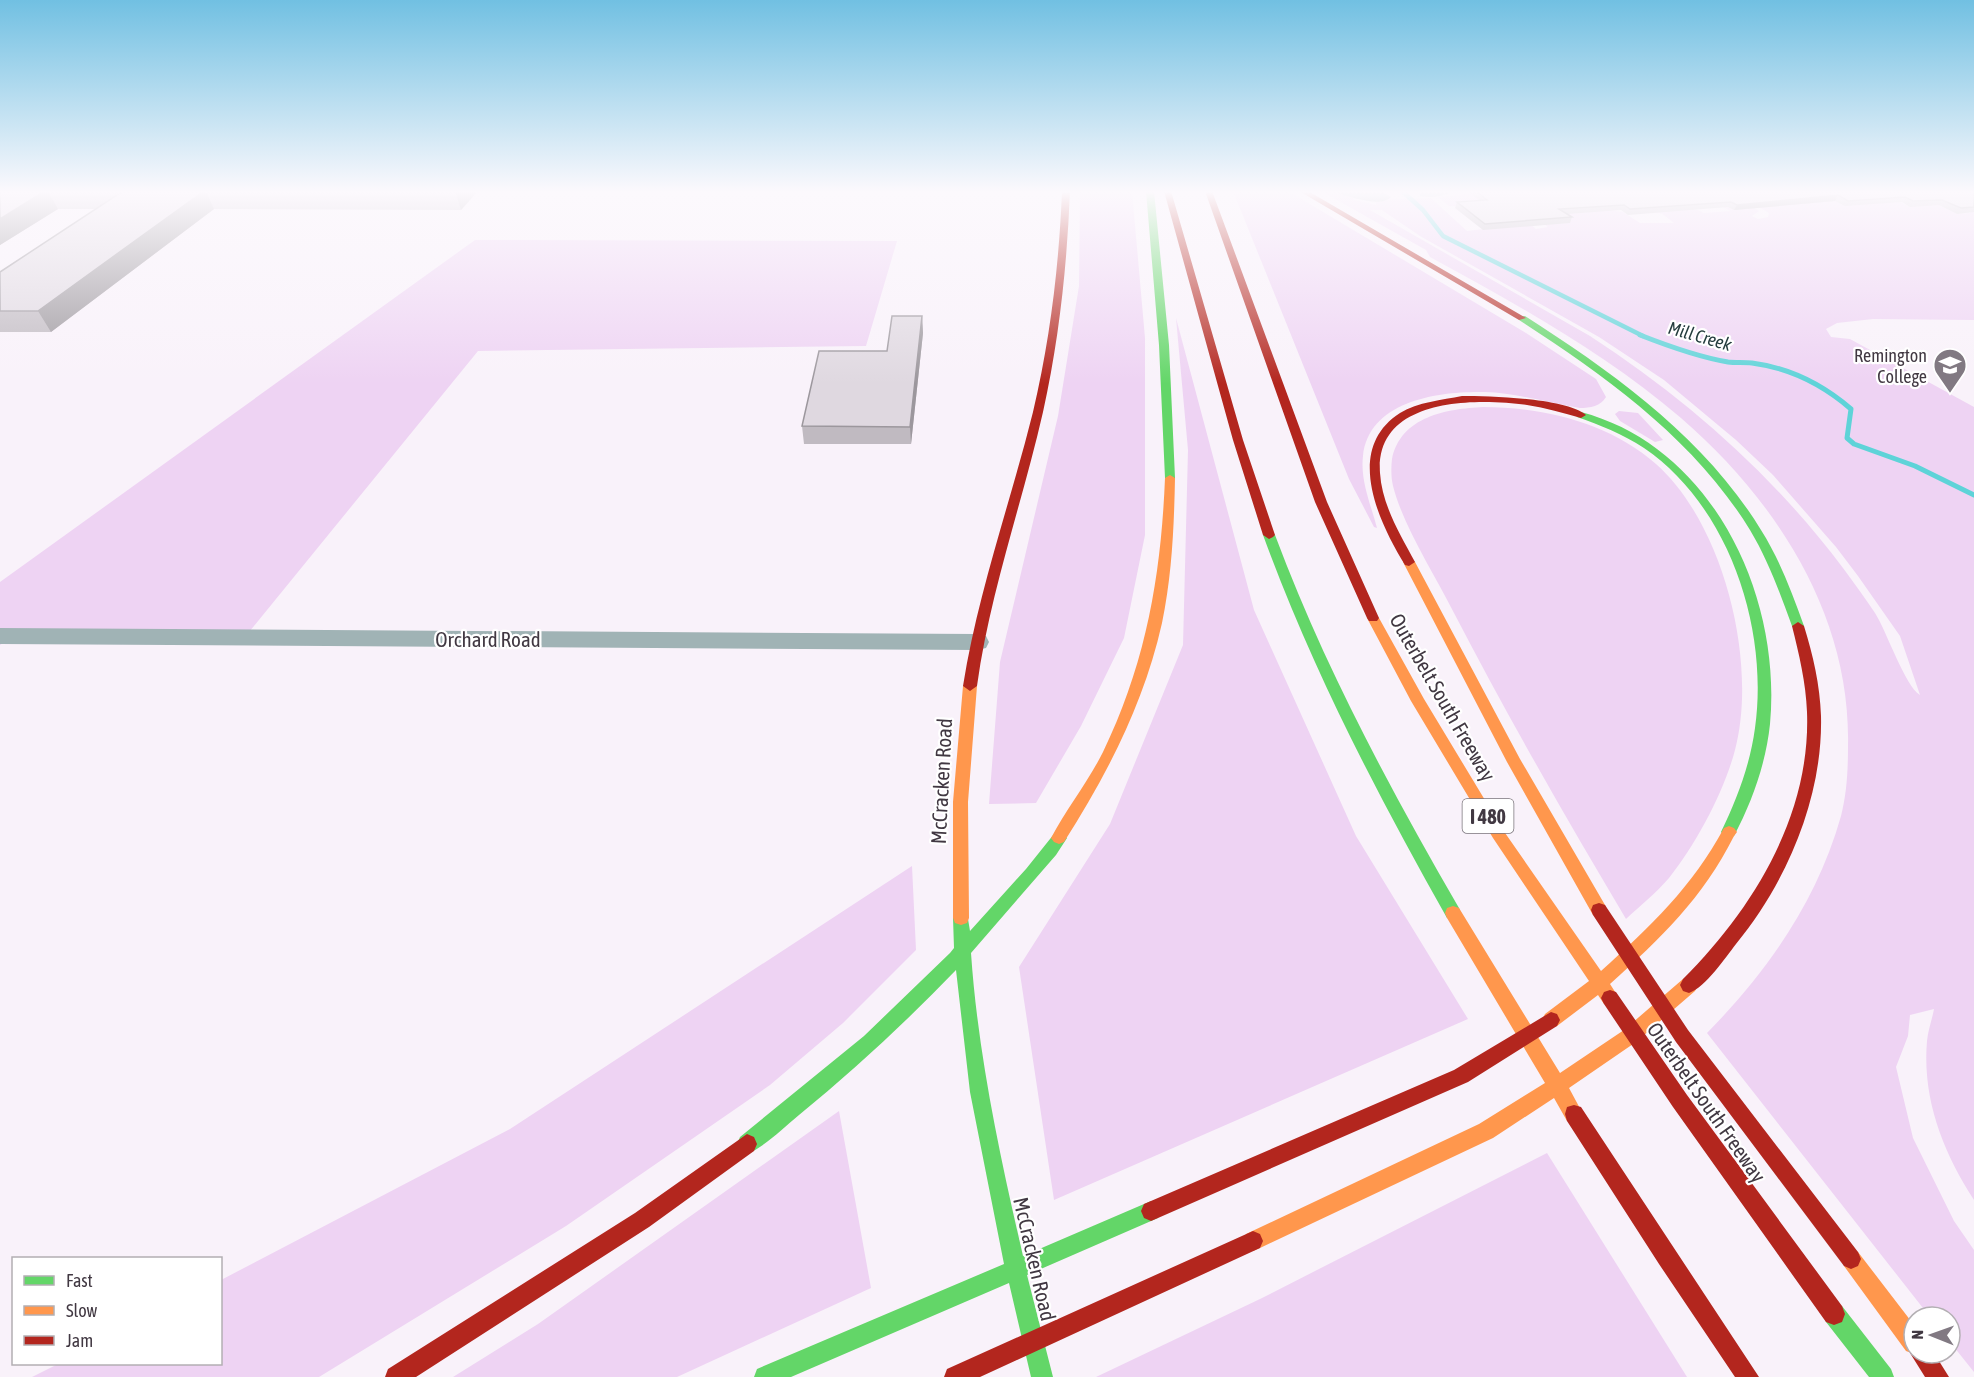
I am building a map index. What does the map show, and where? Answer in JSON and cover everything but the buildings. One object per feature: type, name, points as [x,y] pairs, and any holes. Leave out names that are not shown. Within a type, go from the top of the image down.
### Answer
[{"type":"main road","name":"McCracken Road","points":[[1042,1377],[999,1197],[976,1059],[963,960],[957,837],[966,717],[977,642],[1048,363],[1064,255]]},
{"type":"main road","points":[[396,1377],[578,1264],[708,1174],[835,1074],[916,1000],[982,932],[1051,850],[1107,759],[1141,684],[1159,614],[1168,555],[1170,501],[1167,403],[1155,255]]},
{"type":"main road","points":[[1186,255],[1263,514],[1288,584],[1334,688],[1381,784],[1493,983],[1597,1152],[1748,1377]]},
{"type":"main road","name":"Outerbelt South Freeway","points":[[1231,255],[1321,502],[1367,606],[1418,701],[1498,834],[1680,1101],[1808,1280],[1883,1377]]},
{"type":"main road","points":[[955,1377],[1148,1290],[1481,1133],[1578,1075],[1644,1024],[1705,969],[1750,914],[1780,859],[1805,793],[1814,724],[1809,666],[1794,608],[1769,554],[1740,506],[1705,463],[1667,425],[1627,391],[1524,320],[1413,255]]},
{"type":"main road","points":[[765,1377],[1128,1222],[1465,1074],[1577,1003],[1629,957],[1667,923],[1708,868],[1735,820],[1754,770],[1763,726],[1766,686],[1758,624],[1733,553],[1709,512],[1682,474],[1653,449],[1599,421],[1545,405],[1524,401],[1486,399],[1443,402],[1401,417],[1385,431],[1376,451],[1374,472],[1379,496],[1390,526],[1523,782],[1610,928],[1629,957],[1653,994],[1902,1327]]},
{"type":"street","name":"Orchard Road","points":[[0,636],[977,642]]},
{"type":"shaded area","points":[[454,255],[893,255],[866,346],[478,351],[245,637],[13,636],[0,645],[0,582]]},
{"type":"shaded area","points":[[1079,255],[1138,255],[1145,338],[1145,535],[1124,638],[1081,726],[1036,803],[989,804],[1000,662],[1058,416],[1079,286]]},
{"type":"shaded area","points":[[1259,255],[1396,255],[1526,333],[1596,379],[1606,397],[1595,406],[1580,408],[1509,394],[1467,392],[1428,397],[1392,411],[1378,422],[1368,437],[1363,456],[1365,483],[1377,528],[1374,527],[1349,479]]},
{"type":"shaded area","points":[[1429,255],[1449,255],[1590,336],[1661,386],[1727,441],[1788,502],[1843,568],[1875,613],[1908,681],[1920,695],[1900,636],[1858,576],[1836,547],[1773,475],[1736,440],[1664,380],[1599,337],[1454,255],[1974,255],[1974,320],[1873,319],[1837,323],[1826,329],[1831,337],[1850,339],[1974,407],[1974,1200],[1944,1144],[1932,1104],[1926,1063],[1928,1037],[1934,1009],[1910,1015],[1908,1036],[1896,1067],[1913,1138],[1954,1221],[1974,1250],[1974,1372],[1962,1357],[1962,1305],[1921,1305],[1707,1033],[1750,985],[1788,933],[1819,877],[1841,816],[1848,763],[1846,698],[1837,652],[1822,607],[1802,564],[1777,524],[1748,486],[1716,451],[1652,394],[1591,351]]},
{"type":"shaded area","points":[[1176,318],[1254,610],[1356,836],[1468,1019],[1054,1200],[1019,967],[1110,824],[1183,645],[1188,450]]},
{"type":"shaded area","points":[[1483,407],[1529,410],[1575,420],[1618,438],[1638,450],[1656,464],[1680,490],[1700,522],[1717,558],[1730,597],[1738,637],[1742,677],[1741,715],[1730,766],[1708,817],[1679,864],[1659,889],[1626,919],[1474,652],[1412,534],[1393,486],[1392,459],[1397,445],[1415,424],[1441,413]]},
{"type":"shaded area","points":[[1619,411],[1638,413],[1663,440],[1655,442],[1620,421],[1615,414]]},
{"type":"shaded area","points":[[912,866],[916,950],[843,1023],[770,1085],[566,1226],[319,1377],[32,1377],[56,1365],[222,1365],[222,1279],[510,1129]]},
{"type":"shaded area","points":[[839,1111],[871,1288],[677,1377],[453,1377],[538,1324]]},
{"type":"shaded area","points":[[1547,1153],[1687,1377],[1096,1377],[1260,1299]]},
{"type":"waterway","name":"Mill Creek","points":[[1482,255],[1643,336]]},
{"type":"waterway","name":"Mill Creek","points":[[1640,335],[1706,357],[1728,362],[1766,365],[1805,378],[1829,392],[1851,409],[1847,438],[1854,444],[1915,466],[1974,495]]},
{"type":"traffic: fast","points":[[1156,255],[1164,345],[1170,478]]},
{"type":"traffic: fast","points":[[1522,318],[1609,377],[1690,447],[1725,487],[1755,530],[1780,576],[1798,626]]},
{"type":"traffic: fast","points":[[1581,415],[1638,439],[1682,475],[1705,502],[1724,533],[1740,567],[1752,602],[1760,638],[1764,675],[1764,710],[1753,773],[1729,832]]},
{"type":"traffic: fast","points":[[1269,535],[1307,633],[1329,681],[1376,775],[1453,913]]},
{"type":"traffic: fast","points":[[747,1144],[840,1069],[928,987],[983,929],[1059,838]]},
{"type":"traffic: fast","points":[[961,918],[964,976],[979,1092],[1001,1207],[1042,1377]]},
{"type":"traffic: fast","points":[[765,1377],[1151,1211]]},
{"type":"traffic: fast","points":[[1834,1314],[1883,1377]]},
{"type":"traffic: slow","points":[[1059,838],[1109,753],[1144,667],[1164,576],[1170,478]]},
{"type":"traffic: slow","points":[[1409,562],[1514,762],[1599,910]]},
{"type":"traffic: slow","points":[[1373,618],[1418,701],[1498,834],[1610,998]]},
{"type":"traffic: slow","points":[[961,918],[960,802],[970,686]]},
{"type":"traffic: slow","points":[[1551,1020],[1597,985],[1670,918],[1707,871],[1729,832]]},
{"type":"traffic: slow","points":[[1453,913],[1574,1114]]},
{"type":"traffic: slow","points":[[1253,1241],[1486,1131],[1594,1062],[1630,1036],[1689,985]]},
{"type":"traffic: slow","points":[[1851,1259],[1902,1327]]},
{"type":"traffic: jam","points":[[970,686],[988,594],[1045,381],[1056,318],[1063,255]]},
{"type":"traffic: jam","points":[[1185,255],[1238,440],[1269,535]]},
{"type":"traffic: jam","points":[[1231,255],[1321,502],[1373,618]]},
{"type":"traffic: jam","points":[[1413,255],[1522,318]]},
{"type":"traffic: jam","points":[[1409,562],[1384,512],[1374,472],[1375,458],[1385,432],[1404,415],[1431,404],[1462,399],[1528,402],[1581,415]]},
{"type":"traffic: jam","points":[[1689,985],[1737,931],[1758,900],[1776,867],[1803,798],[1811,762],[1814,714],[1810,675],[1798,626]]},
{"type":"traffic: jam","points":[[1599,910],[1682,1036],[1851,1259]]},
{"type":"traffic: jam","points":[[1610,998],[1680,1101],[1834,1314]]},
{"type":"traffic: jam","points":[[1151,1211],[1461,1076],[1551,1020]]},
{"type":"traffic: jam","points":[[1574,1114],[1666,1257],[1748,1377]]},
{"type":"traffic: jam","points":[[396,1377],[642,1220],[747,1144]]},
{"type":"traffic: jam","points":[[955,1377],[1253,1241]]},
{"type":"traffic: jam","points":[[1930,1365],[1938,1377]]},
{"type":"place","name":"Remington College","points":[[1950,394]]}]
